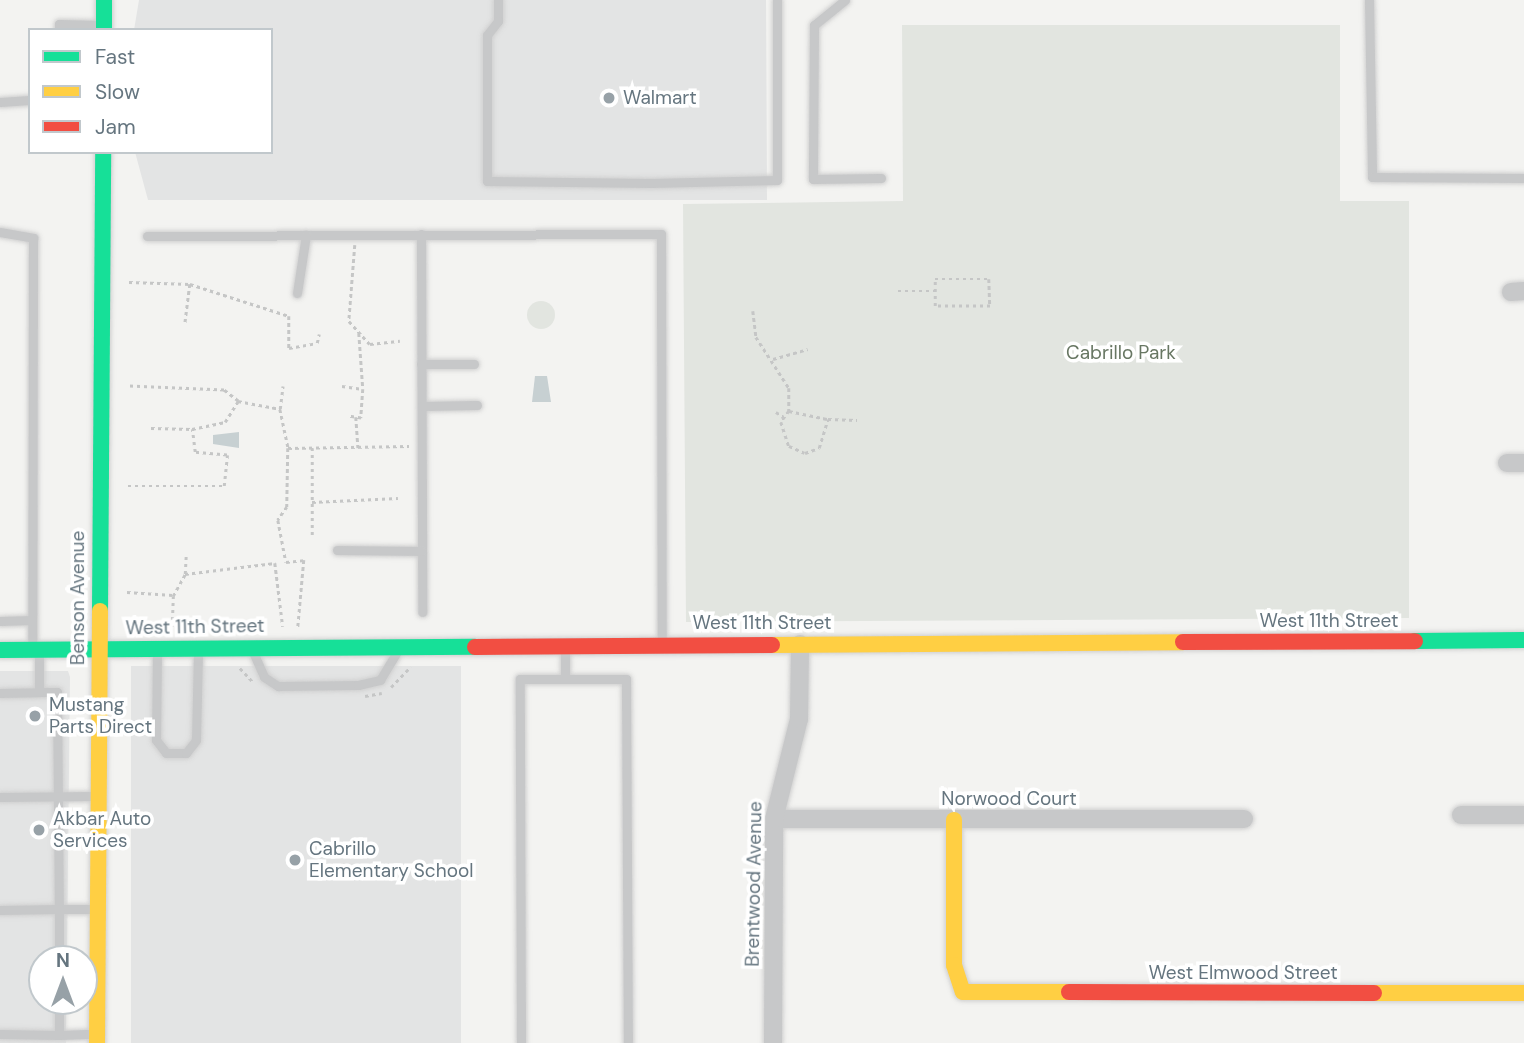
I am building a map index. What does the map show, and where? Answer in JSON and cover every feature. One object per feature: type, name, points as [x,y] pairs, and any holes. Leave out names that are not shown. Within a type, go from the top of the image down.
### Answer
[{"type":"street","points":[[104,0],[104,27]]},
{"type":"street","name":"Benson Avenue","points":[[97,1039],[103,154]]},
{"type":"street","name":"West 11th Street","points":[[0,650],[1524,640]]},
{"type":"street","name":"Brentwood Avenue","points":[[773,1043],[774,819],[799,719],[800,644]]},
{"type":"street","points":[[1461,815],[1524,815]]},
{"type":"street","name":"Norwood Court","points":[[774,819],[1244,819]]},
{"type":"street","name":"West Elmwood Street","points":[[954,820],[954,965],[963,992],[1524,993]]},
{"type":"lane","points":[[498,0],[498,21],[487,34],[487,181],[651,183],[777,180],[777,0]]},
{"type":"lane","points":[[845,0],[814,25],[813,179],[881,178]]},
{"type":"lane","points":[[1369,0],[1372,177],[1524,178]]},
{"type":"lane","points":[[59,28],[59,24],[104,27]]},
{"type":"lane","points":[[0,102],[28,100]]},
{"type":"lane","points":[[0,232],[33,238],[32,620],[39,692]]},
{"type":"lane","points":[[421,234],[422,612]]},
{"type":"lane","points":[[147,236],[661,234],[662,644]]},
{"type":"lane","points":[[297,292],[306,235]]},
{"type":"lane","points":[[421,364],[474,364]]},
{"type":"lane","points":[[422,405],[477,405]]},
{"type":"lane","points":[[337,550],[422,551]]},
{"type":"lane","points":[[0,621],[32,620]]},
{"type":"lane","points":[[565,645],[565,679]]},
{"type":"lane","points":[[251,647],[264,677],[278,686],[380,680],[400,646]]},
{"type":"lane","points":[[158,648],[156,740],[166,753],[194,748],[198,648]]},
{"type":"lane","points":[[521,1043],[520,679],[626,679],[628,1043]]},
{"type":"lane","points":[[0,693],[57,692],[60,945]]},
{"type":"lane","points":[[0,797],[99,796]]},
{"type":"lane","points":[[0,910],[99,909]]},
{"type":"lane","points":[[59,1015],[59,1035]]},
{"type":"lane","points":[[0,1034],[97,1039]]},
{"type":"path","points":[[356,235],[349,321],[370,344],[400,341]]},
{"type":"path","points":[[935,279],[989,279],[990,306],[935,306],[935,291],[935,279]]},
{"type":"path","points":[[129,282],[190,284],[289,316],[289,348],[317,343],[319,334]]},
{"type":"path","points":[[184,324],[190,284]]},
{"type":"path","points":[[898,291],[935,291]]},
{"type":"path","points":[[753,311],[757,337],[789,388],[789,411],[784,417]]},
{"type":"path","points":[[358,448],[356,417],[363,388],[359,332]]},
{"type":"path","points":[[773,359],[808,349]]},
{"type":"path","points":[[129,386],[224,390],[238,401],[280,409]]},
{"type":"path","points":[[283,386],[280,409],[288,448],[287,507],[278,520],[286,562]]},
{"type":"path","points":[[342,386],[363,388]]},
{"type":"path","points":[[151,428],[192,429],[225,422],[238,401]]},
{"type":"path","points":[[789,411],[828,419],[857,420]]},
{"type":"path","points":[[776,412],[784,417],[789,446],[805,453],[824,442],[828,419]]},
{"type":"path","points":[[348,416],[356,417]]},
{"type":"path","points":[[128,486],[224,486],[227,455],[195,452],[192,429]]},
{"type":"path","points":[[288,448],[413,446]]},
{"type":"path","points":[[312,448],[312,535]]},
{"type":"path","points":[[312,502],[398,498]]},
{"type":"path","points":[[172,627],[173,596],[185,575],[186,555]]},
{"type":"path","points":[[185,575],[304,560],[298,627]]},
{"type":"path","points":[[275,563],[283,627]]},
{"type":"path","points":[[127,592],[173,596]]},
{"type":"shaded area","points":[[139,0],[766,0],[767,200],[148,200],[136,154],[273,154],[273,28],[134,28]]},
{"type":"shaded area","points":[[535,376],[547,376],[551,402],[532,402]]},
{"type":"shaded area","points":[[239,432],[239,448],[213,444],[213,435]]},
{"type":"shaded area","name":"Cabrillo Elementary School","points":[[131,666],[461,666],[461,1043],[131,1043]]},
{"type":"shaded area","points":[[0,671],[68,671],[67,945],[28,945],[28,1015],[66,1015],[66,1043],[0,1043]]},
{"type":"green space","name":"Cabrillo Park","points":[[902,25],[1340,25],[1340,201],[1409,201],[1409,618],[686,622],[683,204],[903,201]]},
{"type":"green space","points":[[541,301],[551,305],[555,315],[551,325],[541,329],[531,325],[527,315],[531,305]]},
{"type":"traffic: fast","points":[[104,0],[104,28]]},
{"type":"traffic: fast","points":[[100,611],[103,154]]},
{"type":"traffic: fast","points":[[1415,641],[1524,640]]},
{"type":"traffic: fast","points":[[0,650],[475,647]]},
{"type":"traffic: slow","points":[[97,1043],[100,611]]},
{"type":"traffic: slow","points":[[772,645],[1183,642]]},
{"type":"traffic: slow","points":[[954,820],[954,965],[963,992],[1069,992]]},
{"type":"traffic: slow","points":[[1374,993],[1524,993]]},
{"type":"traffic: jam","points":[[1183,642],[1415,641]]},
{"type":"traffic: jam","points":[[475,647],[772,645]]},
{"type":"traffic: jam","points":[[1069,992],[1374,993]]},
{"type":"place","name":"Walmart","points":[[609,98]]},
{"type":"place","name":"Mustang Parts Direct","points":[[35,716]]},
{"type":"place","name":"Akbar Auto Services","points":[[39,830]]},
{"type":"place","name":"Cabrillo Elementary School","points":[[295,860]]}]
